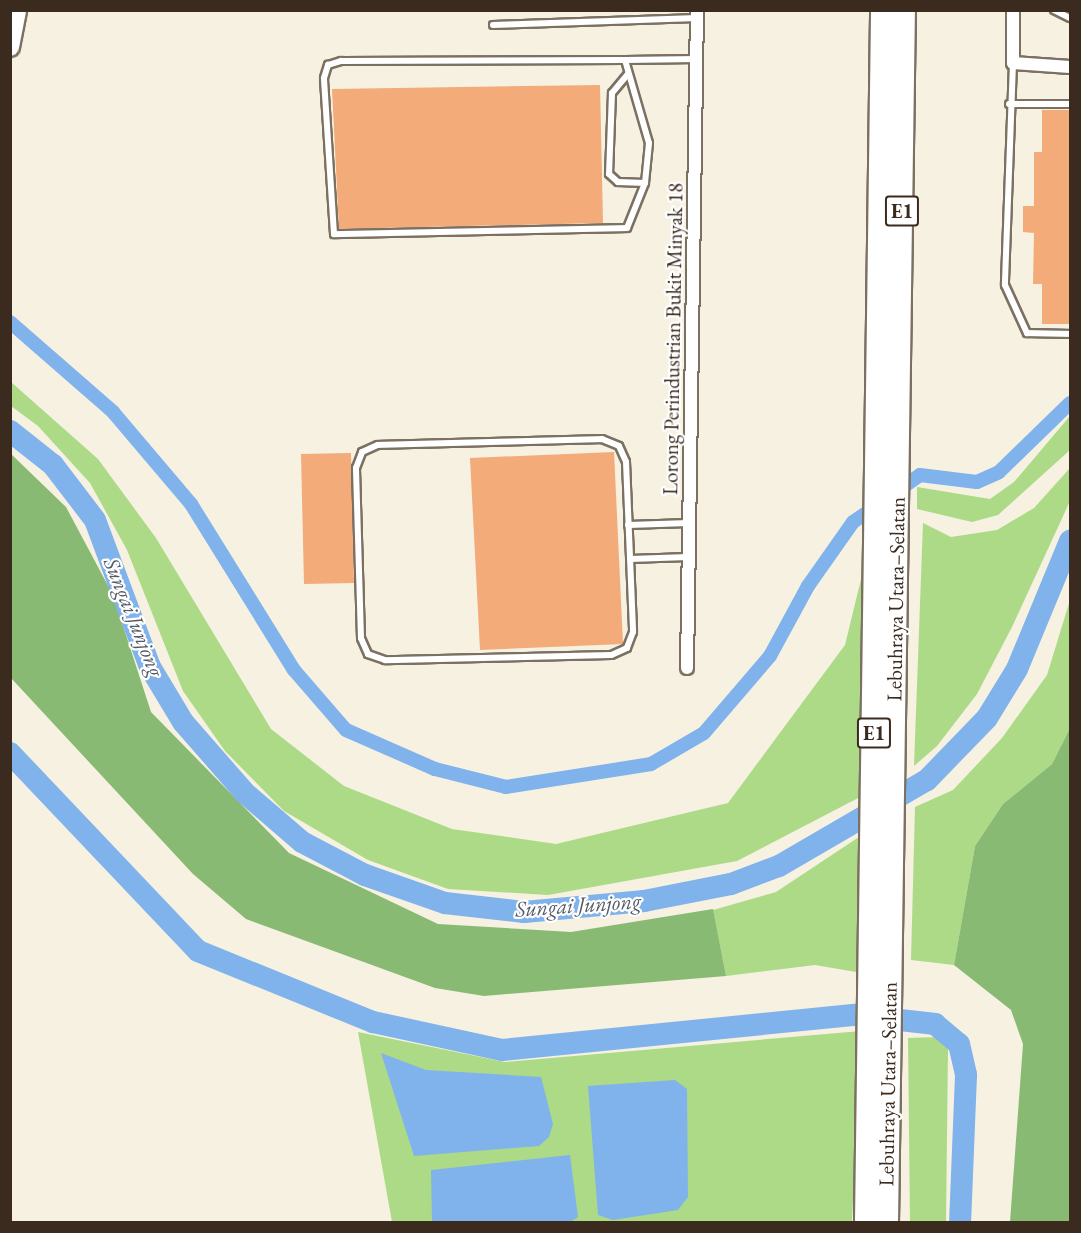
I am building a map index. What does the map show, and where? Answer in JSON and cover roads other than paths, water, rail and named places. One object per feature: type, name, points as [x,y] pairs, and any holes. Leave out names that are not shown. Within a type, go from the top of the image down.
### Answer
[{"type":"highway","name":"Lebuhraya Utara–Selatan","points":[[883,10],[889,411]]},
{"type":"highway","name":"Lebuhraya Utara–Selatan","points":[[867,1222],[878,1055],[889,411],[903,10]]},
{"type":"highway","name":"Lebuhraya Utara–Selatan","points":[[878,1055],[886,1222]]},
{"type":"street","points":[[10,47],[17,10]]},
{"type":"street","points":[[1012,10],[1013,63],[1071,67]]},
{"type":"street","name":"Lorong Perindustrian Bukit Minyak 18","points":[[687,668],[697,14]]},
{"type":"lane","points":[[1054,10],[1071,18]]},
{"type":"lane","points":[[493,25],[697,14]]},
{"type":"lane","points":[[625,60],[649,143],[645,183],[627,228],[345,236],[334,234],[331,225],[328,65],[341,60],[697,59]]},
{"type":"lane","points":[[1013,63],[1009,104],[1005,285],[1028,333],[1071,334]]},
{"type":"lane","points":[[628,74],[612,93],[609,174],[618,182],[645,183]]},
{"type":"lane","points":[[1009,104],[1071,104]]},
{"type":"lane","points":[[611,441],[626,462],[630,559],[633,632],[620,653],[385,660],[363,647],[356,468],[369,446],[611,441]]},
{"type":"lane","points":[[628,525],[689,523]]},
{"type":"lane","points":[[630,559],[689,557]]},
{"type":"water","points":[[381,1053],[426,1070],[541,1077],[553,1124],[549,1137],[539,1146],[414,1156]]},
{"type":"water","points":[[675,1080],[687,1089],[688,1197],[678,1210],[613,1220],[598,1215],[588,1086]]},
{"type":"water","points":[[570,1155],[578,1217],[570,1222],[432,1222],[431,1170]]},
{"type":"waterway","points":[[10,322],[113,412],[191,504],[294,670],[346,730],[435,769],[506,787],[651,764],[704,733],[770,656],[808,586],[853,522],[878,505]]},
{"type":"waterway","points":[[893,494],[920,475],[977,482],[999,472],[1070,403]]},
{"type":"waterway","name":"Sungai Junjong","points":[[10,431],[53,465],[95,520],[150,667],[183,722],[245,793],[302,842],[365,875],[445,903],[524,912],[644,901],[731,884],[779,866],[927,780],[987,718],[1017,669],[1070,541]]},
{"type":"waterway","points":[[10,753],[198,951],[373,1022],[502,1050],[855,1015],[935,1024],[959,1044],[966,1075],[960,1222]]}]
